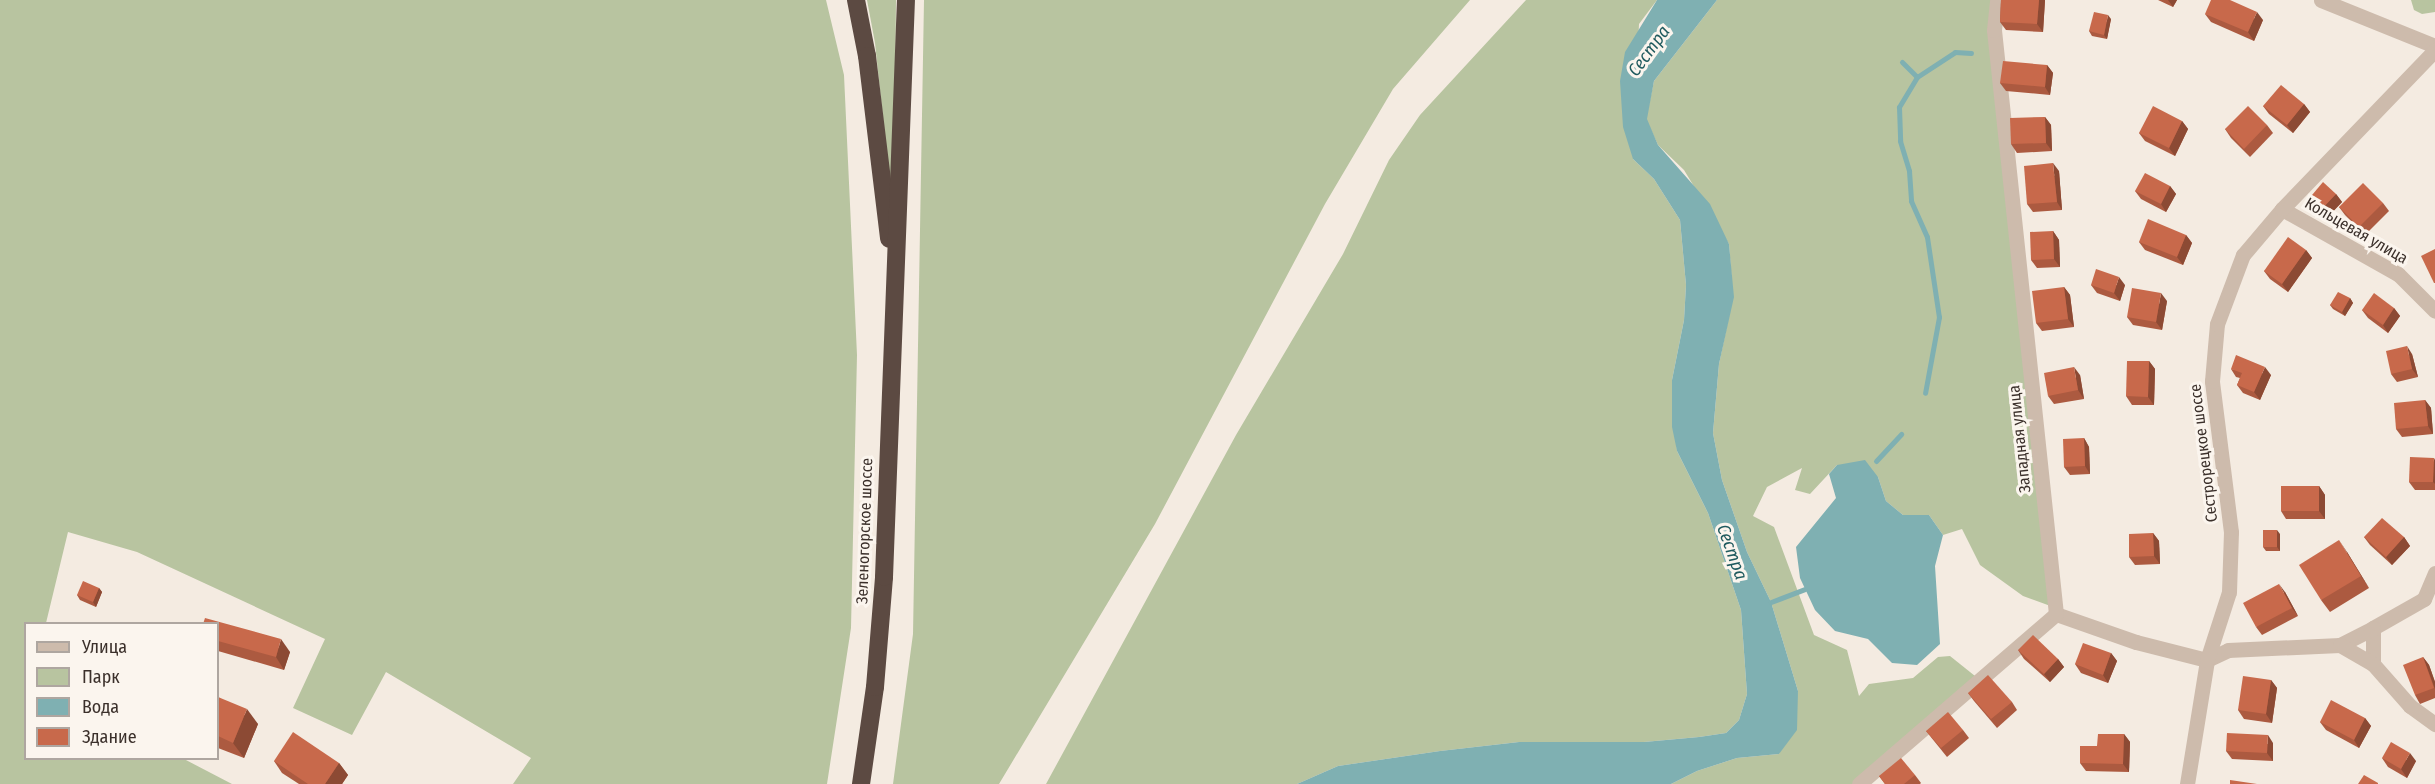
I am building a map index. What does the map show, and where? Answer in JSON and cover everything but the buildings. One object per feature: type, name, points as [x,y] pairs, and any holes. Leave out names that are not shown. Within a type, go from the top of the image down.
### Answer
[{"type":"highway","name":"Зеленогорское шоссе","points":[[856,0],[867,56],[894,279]]},
{"type":"highway","name":"Зеленогорское шоссе","points":[[861,784],[875,687],[884,577],[894,279],[902,177],[906,0]]},
{"type":"street","name":"Западная улица","points":[[1997,0],[1994,30],[2056,614]]},
{"type":"street","points":[[2321,0],[2435,48]]},
{"type":"street","name":"Сестрорецкое шоссе","points":[[2187,784],[2206,660],[2229,592],[2231,542],[2212,381],[2217,324],[2243,255],[2282,209],[2435,48]]},
{"type":"street","name":"Кольцевая улица","points":[[2282,209],[2398,274],[2435,311]]},
{"type":"street","points":[[1859,784],[2056,614],[2136,642],[2206,660],[2228,650],[2340,645],[2424,599],[2435,573]]},
{"type":"street","points":[[2373,628],[2373,664]]},
{"type":"street","points":[[2340,645],[2373,664],[2410,706],[2435,724]]},
{"type":"green space","points":[[0,0],[826,0],[844,75],[857,355],[851,628],[827,784],[513,784],[531,758],[386,672],[352,735],[293,708],[325,639],[137,552],[68,532],[46,622],[24,622],[24,760],[186,760],[232,784],[0,784]]},
{"type":"green space","points":[[867,0],[896,0],[894,222],[875,43]]},
{"type":"green space","points":[[924,0],[1470,0],[1393,89],[1325,204],[1155,524],[999,784],[893,784],[913,634]]},
{"type":"green space","points":[[1526,0],[1657,0],[1639,24],[1633,159],[1654,179],[1680,220],[1686,285],[1684,320],[1672,380],[1677,451],[1708,513],[1741,610],[1747,694],[1739,720],[1726,733],[1699,737],[1644,742],[1519,742],[1440,751],[1338,766],[1297,784],[1046,784],[1236,435],[1343,254],[1389,160],[1420,115]]},
{"type":"green space","points":[[1717,0],[1997,0],[2056,608],[2023,596],[1980,565],[1962,529],[1943,535],[1929,515],[1903,515],[1886,501],[1878,477],[1837,465],[1810,494],[1795,490],[1802,468],[1767,487],[1753,516],[1774,527],[1814,635],[1847,650],[1859,696],[1869,684],[1913,678],[1938,657],[1950,656],[1980,680],[1859,784],[1671,784],[1697,771],[1737,758],[1779,754],[1798,691],[1771,602],[1747,552],[1722,480],[1713,433],[1719,364],[1733,297],[1729,244],[1684,170],[1658,145],[1646,119],[1654,81]]},
{"type":"green space","points":[[2411,0],[2435,0],[2435,12],[2422,14],[2414,10]]},
{"type":"water","name":"Сестра","points":[[1657,0],[1717,0],[1654,81],[1647,119],[1658,145],[1710,204],[1729,244],[1734,297],[1719,364],[1713,433],[1722,480],[1747,552],[1771,602],[1798,691],[1797,730],[1779,754],[1737,758],[1697,771],[1671,784],[1297,784],[1338,766],[1440,751],[1519,742],[1644,742],[1699,737],[1726,733],[1739,720],[1747,694],[1741,610],[1708,513],[1677,451],[1672,427],[1672,380],[1684,320],[1686,285],[1680,220],[1654,179],[1633,159],[1623,127],[1620,81],[1625,52]]},
{"type":"water","points":[[1865,460],[1878,477],[1886,501],[1903,515],[1929,515],[1943,535],[1935,566],[1940,644],[1917,665],[1892,663],[1868,639],[1835,631],[1815,610],[1800,578],[1796,547],[1836,498],[1829,474],[1837,465]]},
{"type":"waterway","points":[[1917,77],[1955,52],[1971,53]]},
{"type":"waterway","points":[[1902,62],[1917,77],[1899,107],[1900,141],[1909,171],[1911,201],[1927,237],[1939,317],[1925,393]]},
{"type":"waterway","points":[[1876,461],[1901,434]]},
{"type":"waterway","points":[[1771,602],[1805,589]]}]
